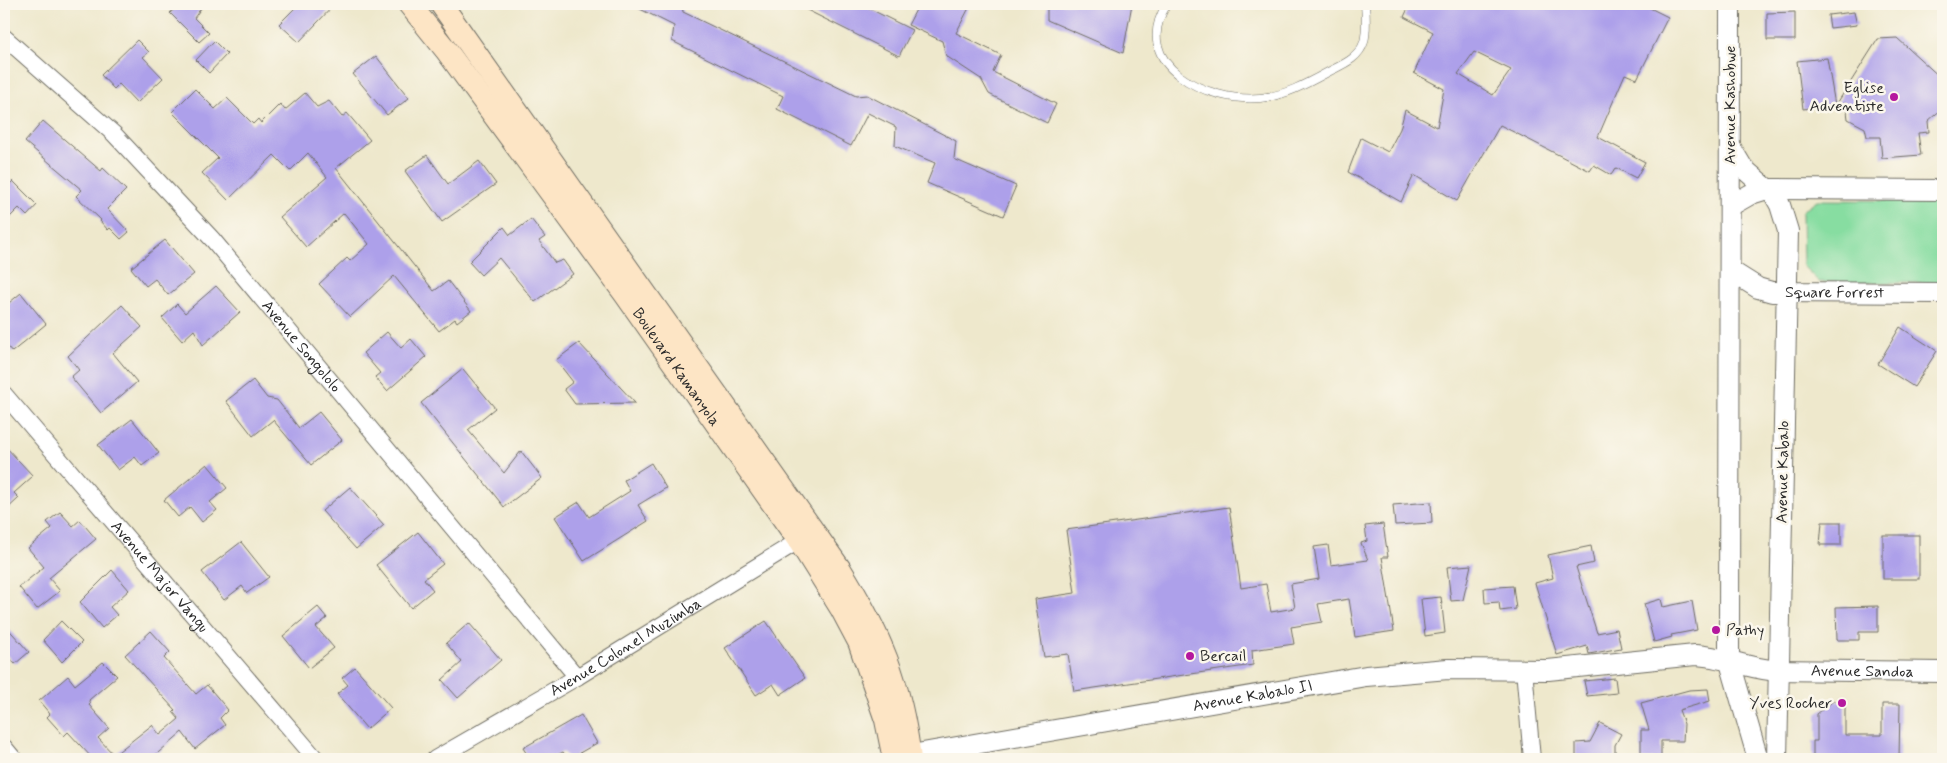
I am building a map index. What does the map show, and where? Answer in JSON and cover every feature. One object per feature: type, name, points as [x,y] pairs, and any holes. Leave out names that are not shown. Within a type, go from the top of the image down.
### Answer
[{"type":"main road","name":"Boulevard Kamanyola","points":[[409,4],[583,222]]},
{"type":"main road","name":"Boulevard Kamanyola","points":[[441,4],[583,222],[806,536],[859,642],[886,720],[902,758]]},
{"type":"street","name":"Avenue Kashobwe","points":[[1730,4],[1730,206]]},
{"type":"street","name":"Avenue Songololo","points":[[4,37],[114,134],[213,240],[577,677]]},
{"type":"street","points":[[1730,146],[1743,168],[1769,189]]},
{"type":"street","points":[[1758,759],[1729,660],[1730,206],[1751,194],[1769,189],[1943,190]]},
{"type":"street","name":"Avenue Kabalo","points":[[1769,189],[1780,205],[1788,231],[1777,759]]},
{"type":"street","name":"Square Forrest","points":[[1730,271],[1758,288],[1787,293],[1943,294]]},
{"type":"street","name":"Avenue Major Vangu","points":[[4,394],[316,759]]},
{"type":"street","name":"Avenue Colonel Muzimba","points":[[435,759],[577,677],[806,536]]},
{"type":"street","name":"Avenue Kabalo II","points":[[902,758],[1366,676],[1448,669],[1558,669],[1695,655],[1714,656],[1729,660]]},
{"type":"street","name":"Avenue Sandoa","points":[[1729,660],[1757,669],[1943,672]]},
{"type":"street","points":[[1524,669],[1532,759]]},
{"type":"street","points":[[4,747],[14,759]]},
{"type":"lane","points":[[1167,4],[1160,14],[1156,31],[1156,45],[1161,59],[1176,74],[1215,93],[1234,98],[1259,98],[1284,94],[1354,58],[1364,43],[1365,4]]},
{"type":"green space","points":[[1817,200],[1943,201],[1943,283],[1819,282],[1803,266],[1802,211]]},
{"type":"building","points":[[180,4],[204,4],[194,18],[209,33],[199,42],[170,13]]},
{"type":"building","points":[[299,4],[335,4],[299,42],[279,24]]},
{"type":"building","points":[[630,4],[682,4],[683,12],[856,96],[867,95],[956,141],[954,159],[1016,186],[1003,216],[927,183],[935,163],[895,146],[896,127],[868,113],[851,146],[777,109],[783,96],[672,41],[674,26]]},
{"type":"building","points":[[795,4],[860,4],[912,30],[899,56]]},
{"type":"building","points":[[919,4],[971,4],[956,33],[1001,55],[993,72],[1056,104],[1047,123],[989,94],[981,79],[946,56],[942,41],[908,25]]},
{"type":"building","points":[[1047,4],[1132,4],[1123,53],[1047,20]]},
{"type":"building","points":[[1410,4],[1642,4],[1668,17],[1637,79],[1625,74],[1598,137],[1645,162],[1636,178],[1616,168],[1611,175],[1594,165],[1590,171],[1500,125],[1457,201],[1414,175],[1401,202],[1348,172],[1361,138],[1388,152],[1400,129],[1405,110],[1437,127],[1444,89],[1414,73],[1433,32],[1404,17]],"holes":[[[1474,52],[1511,70],[1493,95],[1458,74]]]},
{"type":"building","points":[[1795,12],[1795,40],[1767,40],[1767,13]]},
{"type":"building","points":[[1854,12],[1857,25],[1830,28],[1828,15]]},
{"type":"building","points":[[1897,38],[1942,79],[1943,108],[1928,121],[1929,132],[1918,133],[1921,155],[1882,158],[1880,137],[1867,137],[1865,128],[1848,119],[1846,103],[1836,105],[1878,39]]},
{"type":"building","points":[[137,40],[149,52],[143,57],[163,78],[137,103],[119,84],[114,89],[101,75]]},
{"type":"building","points":[[214,41],[227,54],[209,73],[196,60]]},
{"type":"building","points":[[376,56],[409,98],[387,115],[353,74]]},
{"type":"building","points":[[1827,58],[1835,105],[1803,109],[1797,61]]},
{"type":"building","points":[[195,89],[215,109],[227,98],[253,124],[258,119],[261,123],[280,104],[285,110],[305,93],[317,107],[329,101],[342,117],[347,113],[370,140],[336,168],[434,291],[448,281],[471,311],[457,322],[455,319],[439,331],[394,276],[350,317],[319,284],[347,258],[350,261],[369,244],[344,213],[306,247],[280,217],[327,177],[308,153],[290,171],[274,155],[228,200],[202,173],[218,158],[172,112]]},
{"type":"building","points":[[43,121],[101,171],[103,168],[126,190],[107,209],[129,232],[121,239],[110,228],[108,230],[101,220],[76,196],[82,190],[25,142]]},
{"type":"building","points":[[427,155],[448,184],[479,161],[496,184],[442,222],[405,171]]},
{"type":"building","points":[[13,181],[37,205],[27,216],[19,208],[4,223],[4,190]]},
{"type":"building","points":[[531,219],[545,237],[539,241],[555,263],[563,260],[573,274],[535,302],[499,258],[481,275],[469,262],[504,227],[510,235]]},
{"type":"building","points":[[165,240],[194,274],[168,295],[155,279],[146,286],[131,268]]},
{"type":"building","points":[[216,286],[240,312],[203,345],[194,330],[182,341],[162,318],[177,304],[185,313]]},
{"type":"building","points":[[21,293],[46,324],[12,352],[4,342],[4,307]]},
{"type":"building","points":[[122,305],[142,327],[113,353],[137,382],[101,413],[71,377],[79,370],[68,356]]},
{"type":"building","points":[[1900,327],[1937,351],[1914,387],[1878,364]]},
{"type":"building","points":[[387,332],[401,348],[411,339],[426,357],[387,391],[375,377],[380,373],[363,353]]},
{"type":"building","points":[[579,343],[635,403],[575,404],[564,389],[573,382],[556,360]]},
{"type":"building","points":[[463,369],[495,408],[468,430],[504,473],[521,451],[542,478],[504,507],[421,403]]},
{"type":"building","points":[[253,380],[267,398],[277,400],[299,428],[319,412],[342,440],[311,465],[273,420],[253,436],[226,401]]},
{"type":"building","points":[[132,419],[159,453],[142,466],[135,457],[118,470],[98,445]]},
{"type":"building","points":[[4,445],[33,476],[14,493],[19,498],[4,512]]},
{"type":"building","points":[[651,463],[666,488],[638,505],[648,521],[584,561],[555,517],[579,502],[589,517],[630,491],[624,480]]},
{"type":"building","points":[[207,464],[227,488],[210,502],[217,510],[202,522],[190,507],[178,517],[164,500]]},
{"type":"building","points":[[350,487],[384,525],[356,549],[322,511]]},
{"type":"building","points":[[1431,502],[1432,523],[1395,525],[1393,505]]},
{"type":"building","points":[[1229,507],[1241,588],[1266,584],[1271,612],[1295,608],[1291,584],[1319,579],[1314,547],[1328,545],[1331,565],[1368,560],[1361,543],[1367,541],[1365,526],[1383,524],[1388,557],[1382,557],[1394,631],[1355,637],[1349,599],[1318,604],[1322,622],[1291,627],[1294,644],[1252,650],[1253,665],[1074,691],[1068,654],[1044,657],[1035,599],[1075,593],[1066,530]]},
{"type":"building","points":[[60,512],[73,526],[80,520],[96,539],[49,578],[60,591],[37,609],[19,587],[44,567],[28,548],[52,528],[47,522]]},
{"type":"building","points":[[1822,522],[1841,522],[1841,545],[1820,545]]},
{"type":"building","points":[[418,532],[443,564],[424,579],[433,590],[411,608],[376,565]]},
{"type":"building","points":[[1883,535],[1919,535],[1919,579],[1883,579]]},
{"type":"building","points":[[241,542],[269,577],[247,593],[242,586],[224,600],[202,572]]},
{"type":"building","points":[[1591,546],[1594,563],[1576,567],[1597,633],[1617,629],[1621,648],[1589,654],[1587,646],[1557,655],[1535,583],[1553,578],[1548,555]]},
{"type":"building","points":[[1471,565],[1463,600],[1451,601],[1447,567]]},
{"type":"building","points":[[112,570],[129,590],[110,607],[117,615],[102,628],[80,602]]},
{"type":"building","points":[[1513,586],[1516,609],[1500,611],[1499,602],[1485,603],[1484,588]]},
{"type":"building","points":[[1441,597],[1445,633],[1425,636],[1421,599]]},
{"type":"building","points":[[1661,599],[1663,607],[1692,601],[1697,630],[1671,635],[1672,637],[1654,642],[1644,604]]},
{"type":"building","points":[[1878,606],[1878,632],[1859,632],[1859,640],[1837,640],[1836,607]]},
{"type":"building","points":[[318,607],[327,618],[316,627],[334,648],[309,668],[283,636]]},
{"type":"building","points":[[61,621],[82,642],[62,662],[43,640]]},
{"type":"building","points":[[766,621],[805,678],[780,695],[773,684],[756,695],[725,648]]},
{"type":"building","points":[[469,623],[501,660],[458,698],[442,680],[462,662],[446,643]]},
{"type":"building","points":[[4,624],[29,652],[15,664],[4,652]]},
{"type":"building","points":[[151,631],[170,652],[164,658],[196,694],[207,685],[228,710],[220,718],[225,725],[195,749],[182,732],[151,759],[93,759],[68,732],[64,736],[47,717],[50,714],[39,701],[68,676],[75,685],[103,662],[117,676],[89,700],[91,703],[89,705],[109,728],[98,738],[114,755],[152,725],[160,735],[179,719],[173,712],[175,710],[125,655]]},
{"type":"building","points":[[355,667],[391,708],[367,729],[337,694],[348,685],[342,678]]},
{"type":"building","points":[[1615,678],[1617,693],[1587,696],[1584,681]]},
{"type":"building","points":[[1708,689],[1710,701],[1679,710],[1684,724],[1683,741],[1661,741],[1661,759],[1641,759],[1641,730],[1649,730],[1641,703],[1689,690]]},
{"type":"building","points":[[1833,701],[1845,702],[1845,735],[1882,735],[1882,704],[1900,704],[1899,759],[1813,759],[1813,741],[1817,741],[1817,714]]},
{"type":"building","points":[[581,715],[597,743],[569,759],[563,752],[550,759],[530,759],[523,748]]},
{"type":"building","points":[[1600,723],[1621,734],[1615,745],[1615,759],[1576,759],[1576,743],[1590,742]]},
{"type":"place","name":"Eglise Adventiste","points":[[1894,97]]},
{"type":"place","name":"Pathy","points":[[1716,630]]},
{"type":"place","name":"Bercail","points":[[1190,656]]},
{"type":"place","name":"Yves Rocher","points":[[1842,703]]}]
